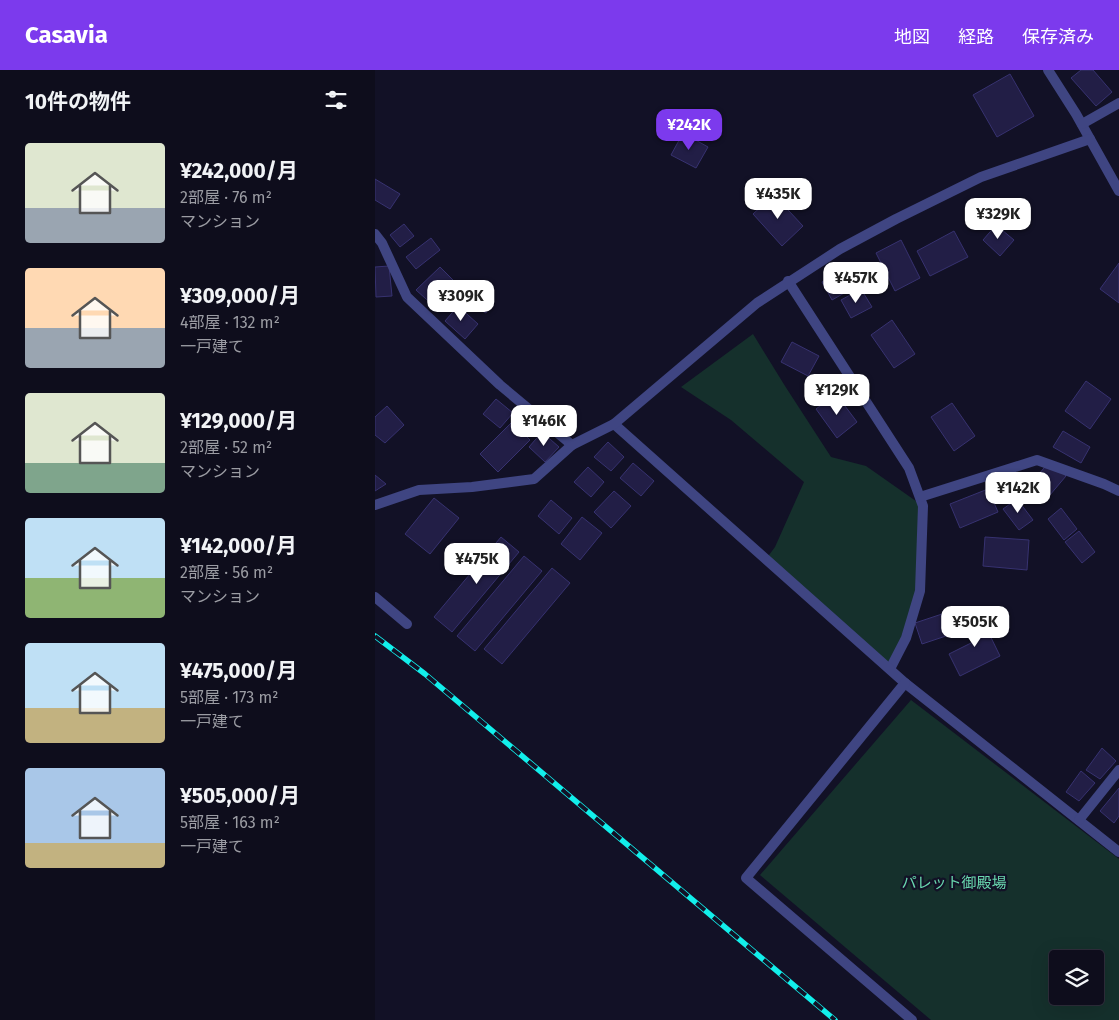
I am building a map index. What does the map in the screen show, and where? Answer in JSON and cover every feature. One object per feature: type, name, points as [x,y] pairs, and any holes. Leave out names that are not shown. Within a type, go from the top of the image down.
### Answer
[{"type":"street","points":[[1048,70],[1082,124],[1119,191]]},
{"type":"street","points":[[1082,124],[1119,103]]},
{"type":"street","points":[[375,505],[419,490],[472,487],[534,479],[572,445],[614,424],[757,303],[788,281],[840,249],[981,177],[1090,139]]},
{"type":"street","points":[[375,234],[382,243],[407,297],[494,379],[572,445]]},
{"type":"street","points":[[788,281],[909,468],[923,506],[919,591],[906,638],[890,669]]},
{"type":"street","points":[[614,424],[905,683],[1119,852]]},
{"type":"street","points":[[920,498],[1037,460],[1119,491]]},
{"type":"street","points":[[375,597],[407,624]]},
{"type":"street","points":[[905,683],[745,878],[912,1020]]},
{"type":"street","points":[[1079,820],[1119,770]]},
{"type":"green space","points":[[753,334],[831,457],[866,466],[923,506],[914,612],[890,669],[766,559],[775,547],[804,482],[731,420],[681,387]]},
{"type":"green space","name":"パレット御殿場","points":[[911,700],[1119,859],[1119,1020],[931,1020],[760,875]]},
{"type":"building","points":[[1081,70],[1093,70],[1112,92],[1096,106],[1071,78]]},
{"type":"building","points":[[1010,74],[1034,116],[997,137],[973,95]]},
{"type":"building","points":[[683,133],[708,147],[696,168],[671,155]]},
{"type":"building","points":[[375,179],[400,194],[390,209],[375,200]]},
{"type":"building","points":[[774,195],[803,226],[782,246],[753,214]]},
{"type":"building","points":[[404,224],[414,236],[400,247],[390,235]]},
{"type":"building","points":[[996,225],[1014,240],[1000,256],[983,240]]},
{"type":"building","points":[[954,231],[968,257],[930,276],[917,251]]},
{"type":"building","points":[[431,238],[440,250],[416,269],[406,257]]},
{"type":"building","points":[[901,240],[920,278],[895,291],[876,253]]},
{"type":"building","points":[[1119,263],[1119,303],[1100,289]]},
{"type":"building","points":[[389,266],[392,296],[376,297],[375,267]]},
{"type":"building","points":[[440,267],[458,285],[435,307],[416,290]]},
{"type":"building","points":[[842,270],[853,288],[832,300],[822,282]]},
{"type":"building","points":[[465,285],[493,299],[486,313],[458,298]]},
{"type":"building","points":[[861,289],[872,307],[851,318],[841,300]]},
{"type":"building","points":[[458,306],[478,324],[465,339],[445,321]]},
{"type":"building","points":[[892,320],[915,354],[894,368],[871,335]]},
{"type":"building","points":[[792,342],[819,356],[808,376],[781,362]]},
{"type":"building","points":[[1086,381],[1111,399],[1090,429],[1065,411]]},
{"type":"building","points":[[836,394],[857,422],[837,438],[816,409]]},
{"type":"building","points":[[496,399],[513,413],[500,428],[483,414]]},
{"type":"building","points":[[952,403],[975,436],[954,451],[931,417]]},
{"type":"building","points":[[387,406],[404,425],[385,443],[375,435],[375,417]]},
{"type":"building","points":[[512,422],[530,440],[498,472],[480,454]]},
{"type":"building","points":[[1063,431],[1090,447],[1081,463],[1053,447]]},
{"type":"building","points":[[542,432],[559,447],[545,462],[529,447]]},
{"type":"building","points":[[608,442],[624,457],[611,471],[594,457]]},
{"type":"building","points":[[1050,461],[1066,476],[1044,502],[1027,488]]},
{"type":"building","points":[[633,463],[654,481],[641,496],[620,478]]},
{"type":"building","points":[[588,467],[604,482],[591,497],[574,482]]},
{"type":"building","points":[[375,475],[386,484],[375,491]]},
{"type":"building","points":[[988,489],[998,512],[960,528],[950,504]]},
{"type":"building","points":[[614,491],[631,506],[611,528],[594,512]]},
{"type":"building","points":[[434,498],[459,518],[430,554],[405,534]]},
{"type":"building","points":[[1017,499],[1033,520],[1019,530],[1003,509]]},
{"type":"building","points":[[551,500],[572,518],[559,534],[538,516]]},
{"type":"building","points":[[1061,508],[1077,529],[1064,540],[1048,519]]},
{"type":"building","points":[[582,517],[602,533],[580,560],[561,544]]},
{"type":"building","points":[[1079,531],[1095,552],[1082,563],[1065,542]]},
{"type":"building","points":[[501,537],[519,552],[452,632],[434,617]]},
{"type":"building","points":[[985,537],[1029,540],[1027,570],[983,566]]},
{"type":"building","points":[[524,556],[542,571],[475,651],[457,636]]},
{"type":"building","points":[[552,568],[570,583],[502,664],[484,649]]},
{"type":"building","points":[[954,610],[955,633],[922,644],[915,623]]},
{"type":"building","points":[[980,615],[1000,656],[960,676],[949,654],[973,642],[963,623]]},
{"type":"building","points":[[1102,748],[1116,761],[1100,779],[1086,770]]},
{"type":"building","points":[[1081,771],[1095,783],[1079,801],[1066,792]]},
{"type":"building","points":[[1119,788],[1119,816],[1114,823],[1100,811]]},
{"type":"railway","points":[[375,636],[425,674],[835,1020]]}]
